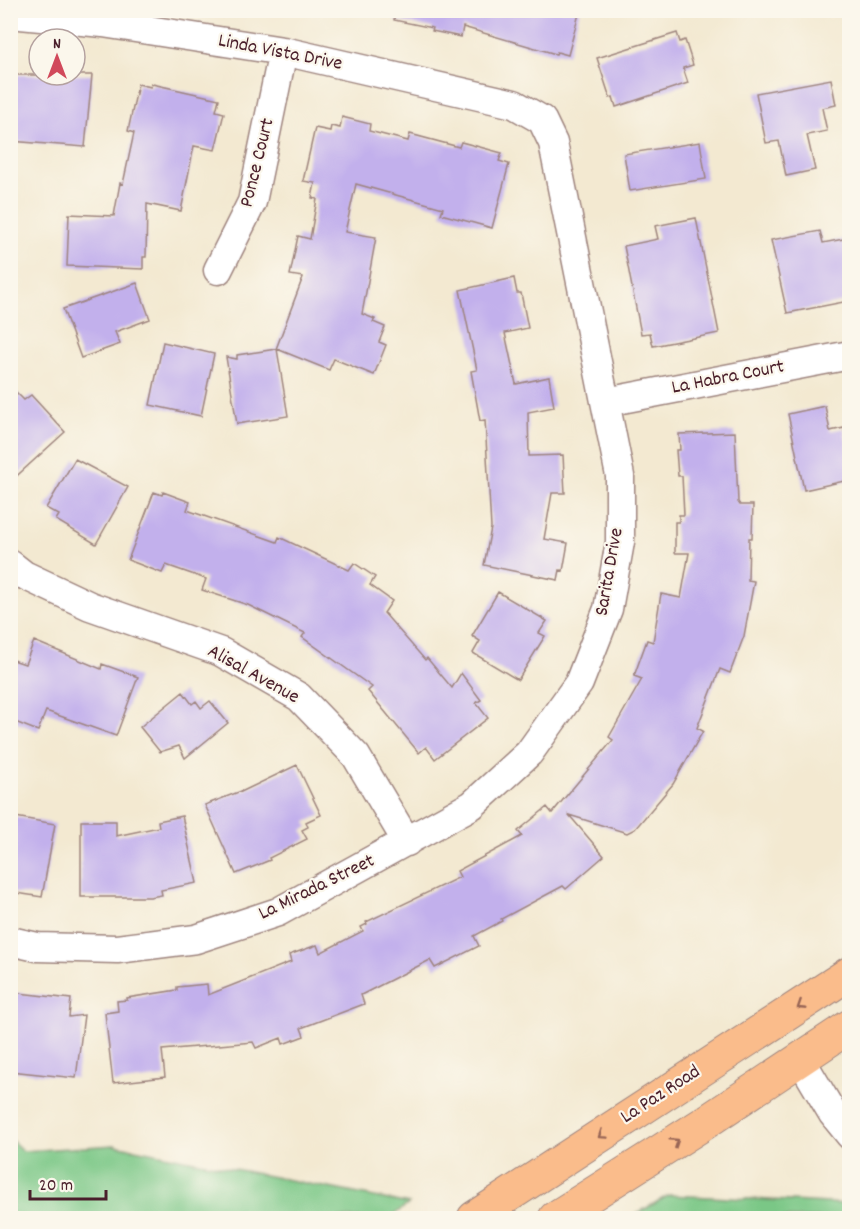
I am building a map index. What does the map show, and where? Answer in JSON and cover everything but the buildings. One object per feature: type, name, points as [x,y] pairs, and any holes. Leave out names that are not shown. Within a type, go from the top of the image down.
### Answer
[{"type":"main road","name":"La Paz Road","points":[[474,1218],[849,973]]},
{"type":"main road","points":[[555,1218],[801,1060],[849,1026]]},
{"type":"street","name":"Linda Vista Drive","points":[[10,14],[103,23],[283,51],[514,104],[542,120]]},
{"type":"street","name":"Ponce Court","points":[[218,270],[252,202],[283,51]]},
{"type":"street","name":"Sarita Drive","points":[[407,842],[472,805],[530,753],[579,683],[608,609],[620,542],[620,476],[553,143],[542,120]]},
{"type":"street","name":"La Habra Court","points":[[606,402],[849,355]]},
{"type":"street","name":"Alisal Avenue","points":[[10,564],[24,575],[90,606],[221,652],[299,697],[356,756],[407,842]]},
{"type":"street","name":"La Mirada Street","points":[[10,941],[38,947],[117,949],[196,939],[278,912],[407,842]]},
{"type":"street","points":[[801,1060],[833,1114],[849,1135]]},
{"type":"green space","points":[[11,1140],[23,1151],[115,1145],[409,1204],[389,1218],[11,1218]]},
{"type":"green space","points":[[669,1195],[849,1204],[849,1218],[629,1218]]}]
